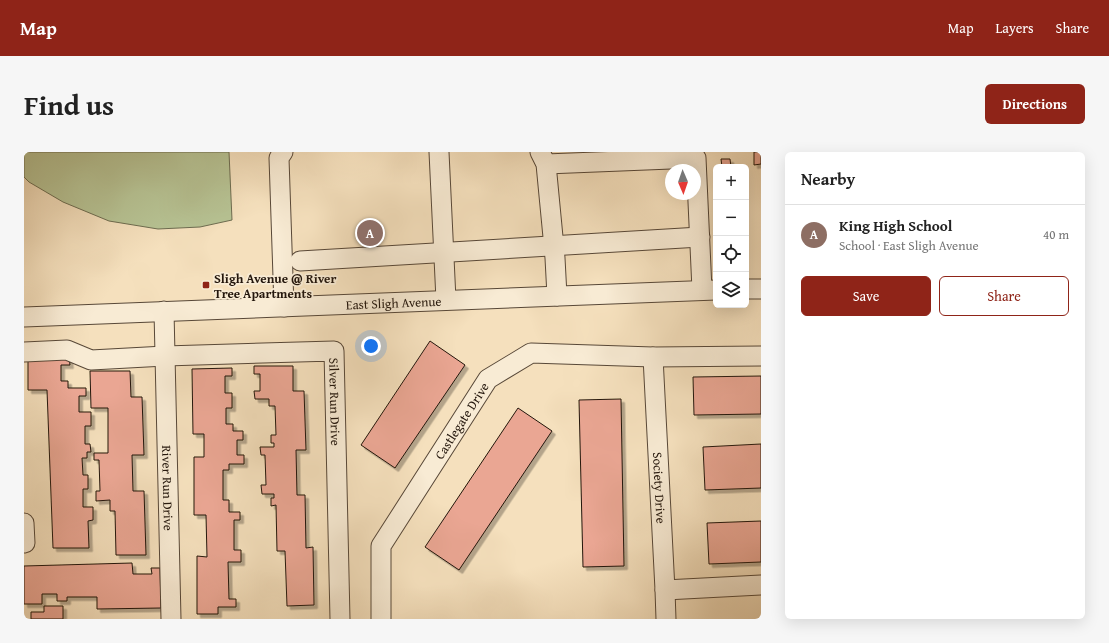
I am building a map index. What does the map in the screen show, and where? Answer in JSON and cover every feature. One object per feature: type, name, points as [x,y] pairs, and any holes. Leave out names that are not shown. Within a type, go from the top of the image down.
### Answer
[{"type":"street","points":[[283,152],[279,158],[284,307]]},
{"type":"street","points":[[439,152],[446,300]]},
{"type":"street","points":[[557,296],[554,252],[543,158],[696,158],[700,237],[709,290]]},
{"type":"street","points":[[300,261],[444,259],[554,252],[700,237]]},
{"type":"street","points":[[749,289],[761,289]]},
{"type":"street","name":"East Sligh Avenue","points":[[24,316],[164,312],[709,290]]},
{"type":"street","points":[[24,352],[67,350],[91,360],[165,356],[164,312]]},
{"type":"street","name":"Silver Run Drive","points":[[165,356],[334,351],[340,619]]},
{"type":"street","name":"Castlegate Drive","points":[[381,619],[381,546],[488,378],[531,353],[653,357],[761,356]]},
{"type":"street","name":"River Run Drive","points":[[165,356],[171,619]]},
{"type":"street","name":"Society Drive","points":[[653,357],[666,619]]},
{"type":"street","points":[[24,523],[24,543]]},
{"type":"street","points":[[665,590],[761,586]]},
{"type":"green space","points":[[24,152],[229,152],[232,220],[200,227],[158,229],[109,221],[63,202],[29,182],[24,177]]},
{"type":"building","points":[[754,152],[761,152],[761,164],[754,165]]},
{"type":"building","points":[[721,159],[730,159],[731,164],[722,164]]},
{"type":"building","points":[[430,341],[465,365],[395,468],[361,445]]},
{"type":"building","points":[[28,357],[69,357],[70,365],[61,365],[61,381],[68,381],[68,388],[86,388],[86,396],[79,396],[79,412],[91,412],[91,426],[85,426],[85,444],[90,444],[91,452],[87,452],[87,458],[82,458],[83,475],[88,475],[88,489],[83,489],[83,507],[93,507],[93,520],[88,521],[89,548],[53,548],[47,390],[28,390]]},
{"type":"building","points":[[254,366],[293,366],[293,391],[304,391],[306,450],[296,450],[297,495],[305,495],[306,548],[313,547],[314,605],[287,606],[285,551],[277,551],[276,505],[271,506],[271,498],[274,498],[274,494],[262,494],[261,485],[266,485],[265,455],[261,455],[260,447],[274,447],[274,443],[271,443],[271,435],[276,435],[275,406],[269,406],[269,399],[255,399],[254,391],[260,391],[260,374],[254,374]]},
{"type":"building","points":[[232,368],[232,376],[225,376],[225,393],[232,393],[232,408],[226,408],[226,424],[233,424],[233,431],[243,431],[243,440],[237,440],[237,455],[244,455],[244,464],[229,464],[229,470],[223,470],[223,500],[229,500],[229,512],[240,512],[240,520],[234,520],[234,550],[241,550],[241,562],[228,562],[229,599],[236,599],[236,607],[218,607],[218,614],[197,614],[197,556],[207,557],[206,515],[194,515],[194,457],[204,457],[204,434],[193,434],[192,369]]},
{"type":"building","points":[[90,371],[130,371],[131,397],[142,397],[144,455],[132,455],[133,491],[144,491],[146,555],[116,555],[115,511],[110,511],[110,500],[96,501],[96,491],[100,491],[99,460],[94,460],[94,453],[108,453],[108,408],[91,408]]},
{"type":"building","points":[[761,376],[761,414],[694,415],[693,377]]},
{"type":"building","points":[[621,399],[624,566],[583,567],[579,400]]},
{"type":"building","points":[[518,408],[552,431],[459,570],[425,547]]},
{"type":"building","points":[[761,444],[761,488],[705,490],[703,447]]},
{"type":"building","points":[[761,521],[761,562],[709,564],[707,523]]},
{"type":"building","points":[[132,563],[133,574],[152,574],[151,568],[160,568],[161,608],[97,609],[97,597],[67,597],[67,601],[57,601],[57,594],[42,594],[42,604],[24,604],[24,566]]},
{"type":"building","points":[[44,606],[63,606],[63,619],[31,619],[31,612],[44,612]]},
{"type":"place","name":"King High School","points":[[370,233]]},
{"type":"place","name":"Sligh Avenue @ River Tree Apartments","points":[[206,285]]}]
